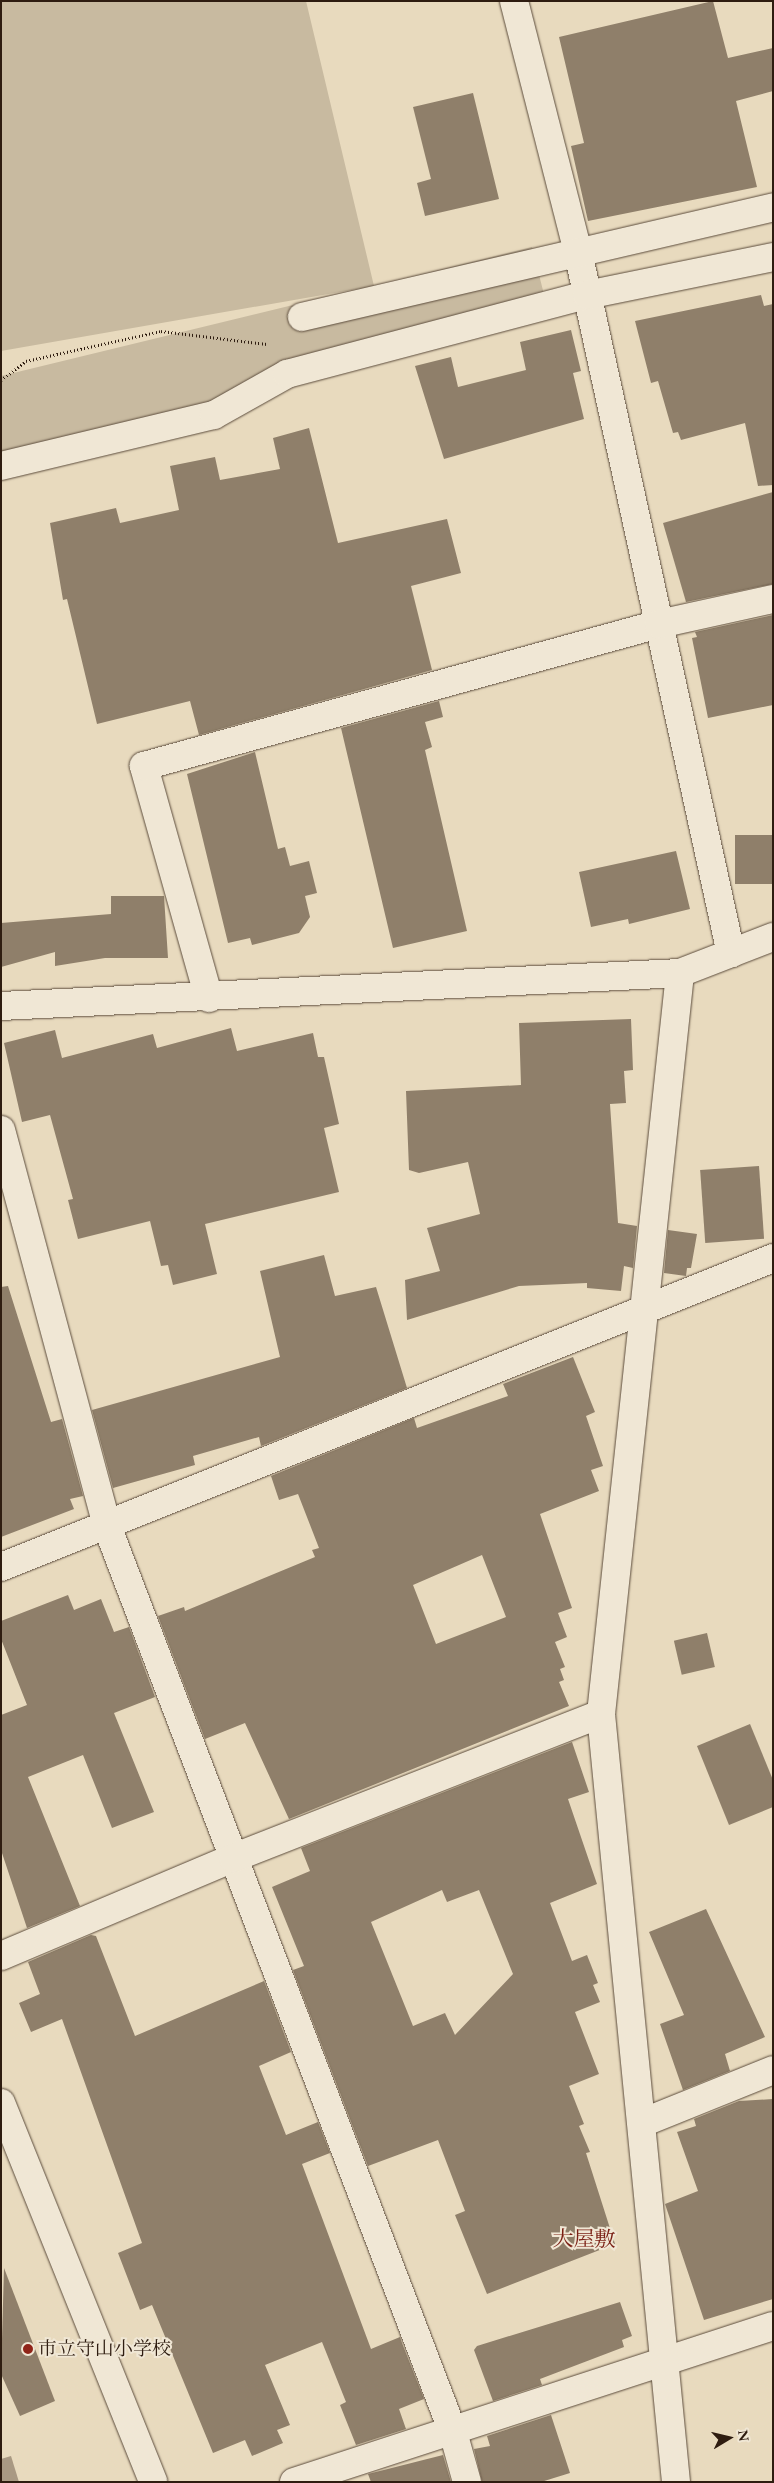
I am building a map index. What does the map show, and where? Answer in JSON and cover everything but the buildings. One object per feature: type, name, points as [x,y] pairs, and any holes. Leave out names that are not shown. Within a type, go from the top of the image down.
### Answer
[{"type":"street","points":[[514,1],[578,252],[731,954]]},
{"type":"street","points":[[302,317],[773,206]]},
{"type":"street","points":[[1,466],[214,415],[287,374],[587,295],[773,257]]},
{"type":"street","points":[[209,998],[144,766],[660,624],[773,599]]},
{"type":"street","points":[[1,1006],[209,998],[680,973],[773,937]]},
{"type":"street","points":[[676,2482],[602,1714],[680,973]]},
{"type":"street","points":[[1,1130],[107,1526],[453,2432],[467,2482]]},
{"type":"street","points":[[1,1567],[773,1258]]},
{"type":"street","points":[[1,1956],[233,1858],[602,1714]]},
{"type":"street","points":[[642,2123],[773,2070]]},
{"type":"street","points":[[1,2103],[153,2482]]},
{"type":"street","points":[[294,2482],[666,2363],[773,2326]]},
{"type":"shaded area","points":[[1,1],[306,1],[374,286],[532,247],[550,318],[1,455],[1,376],[363,288],[1,351]]},
{"type":"shaded area","points":[[11,2456],[19,2482],[1,2482],[1,2459]]},
{"type":"place","name":"市立守山小学校","points":[[28,2349]]},
{"type":"district","name":"大屋敷","points":[[584,2239]]}]
